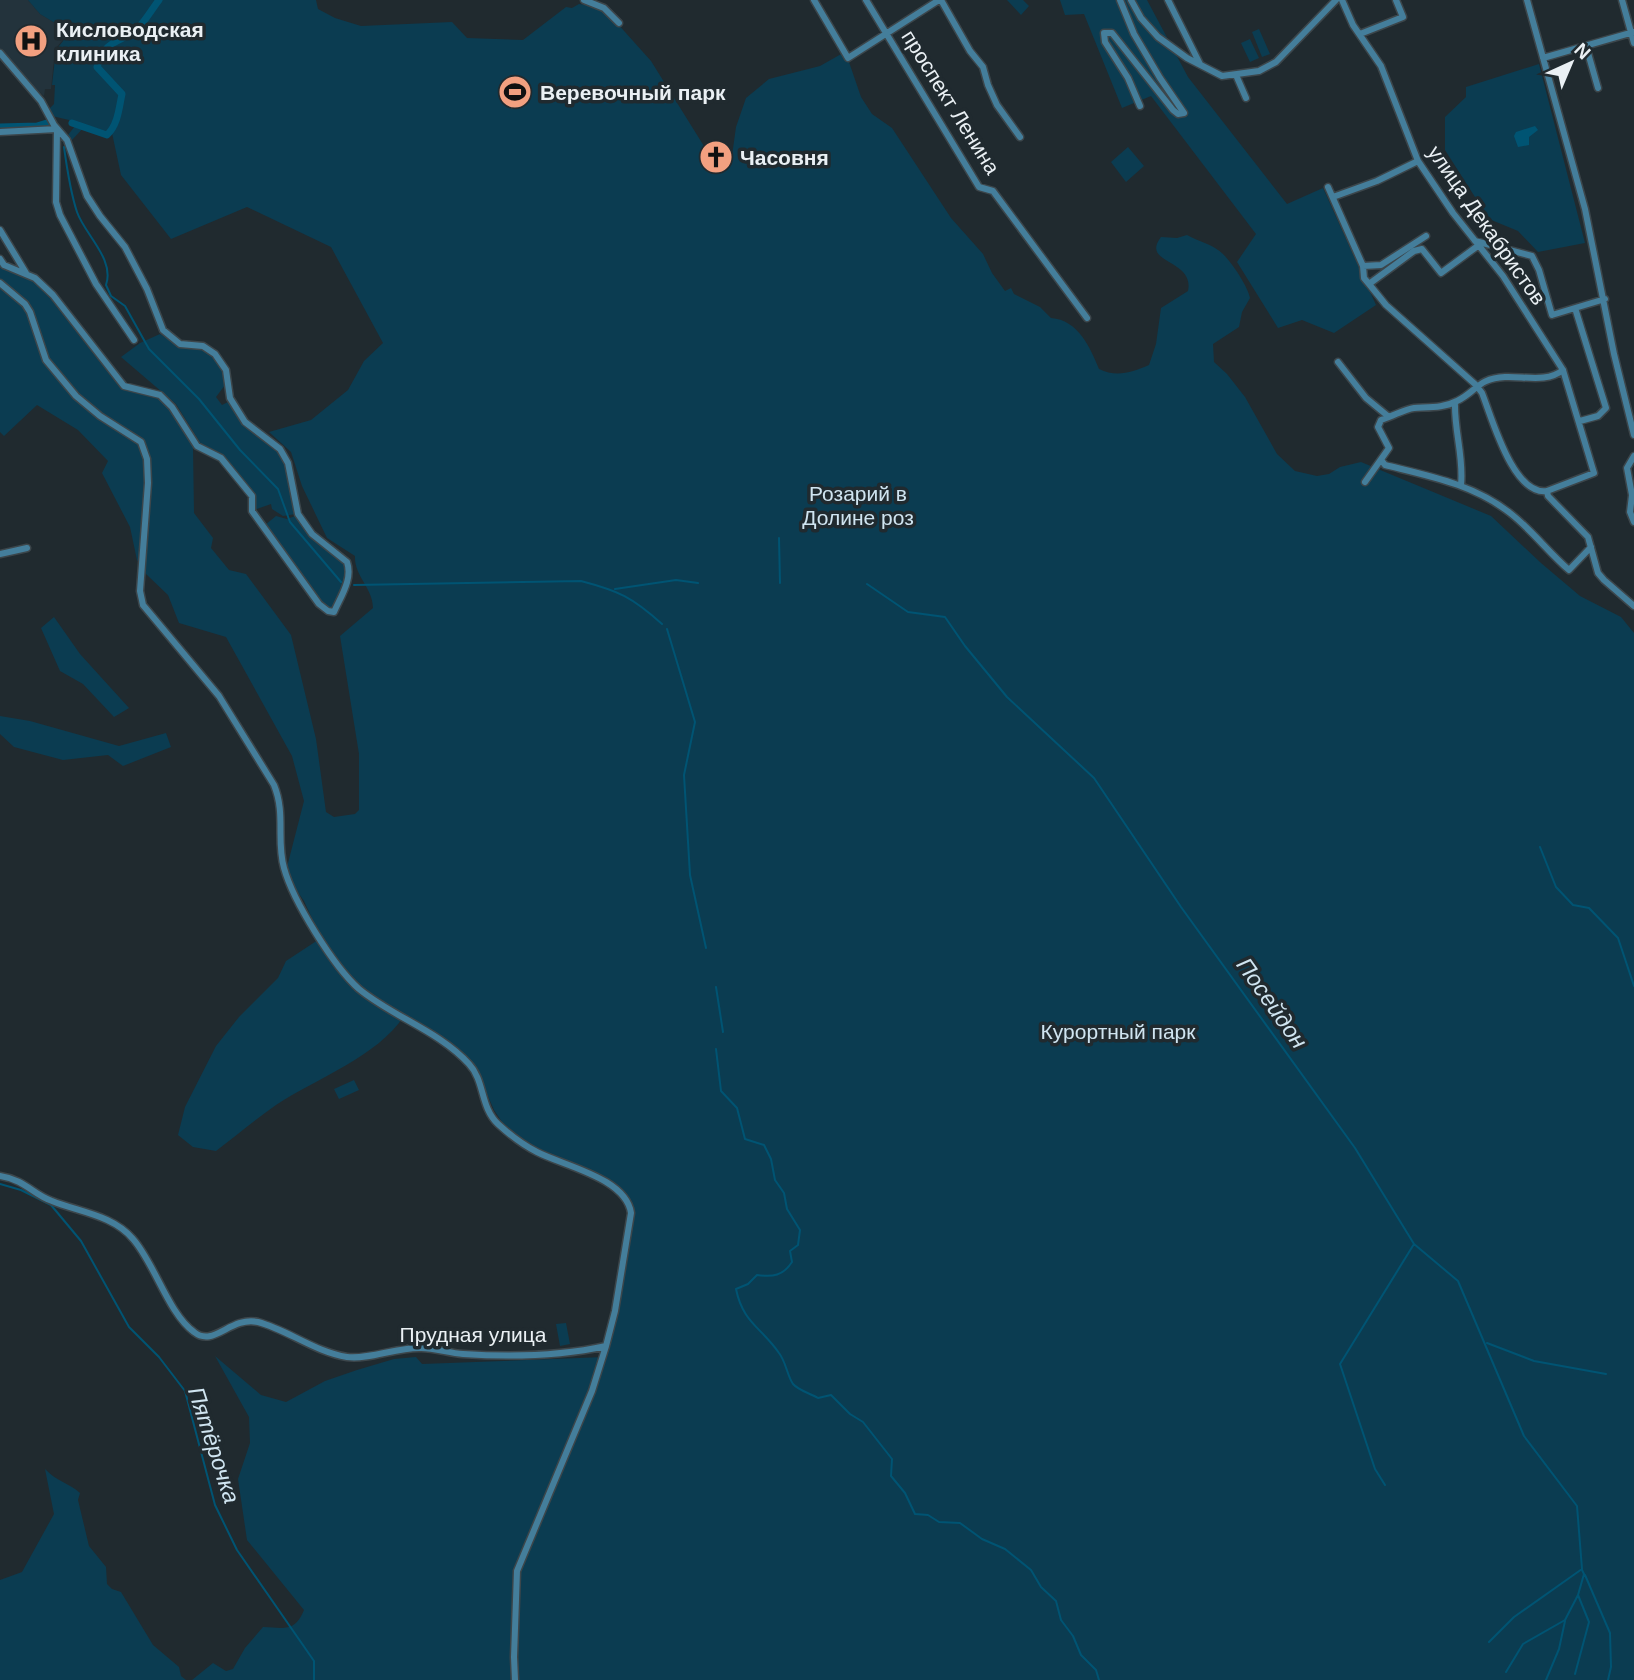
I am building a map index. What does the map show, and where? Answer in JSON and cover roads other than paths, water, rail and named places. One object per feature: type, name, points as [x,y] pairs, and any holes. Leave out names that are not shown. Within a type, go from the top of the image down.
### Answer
[{"type":"street","points":[[584,0],[604,8],[620,23]]},
{"type":"street","points":[[814,0],[848,58],[940,0],[970,51],[983,67],[997,106],[1020,137]]},
{"type":"street","name":"проспект Ленина","points":[[866,0],[979,187],[993,191],[1087,318]]},
{"type":"street","points":[[1120,0],[1134,34],[1184,113],[1178,114],[1173,110],[1112,33],[1104,33],[1105,42],[1128,78],[1140,106]]},
{"type":"street","points":[[1131,0],[1140,18],[1158,37],[1181,54],[1222,76],[1259,71],[1276,62],[1336,0]]},
{"type":"street","points":[[1168,0],[1201,65]]},
{"type":"street","name":"улица Декабристов","points":[[1342,0],[1381,66],[1418,161],[1535,322],[1563,370],[1594,473],[1547,491]]},
{"type":"street","points":[[1360,34],[1403,17],[1396,0]]},
{"type":"street","points":[[1527,0],[1585,209],[1614,354],[1634,435]]},
{"type":"street","points":[[1622,0],[1634,43]]},
{"type":"street","points":[[1543,58],[1633,32]]},
{"type":"street","points":[[1586,46],[1598,88]]},
{"type":"street","points":[[0,53],[41,101],[72,150],[87,196],[125,247],[163,330],[180,344],[203,346],[215,354],[226,370],[230,398],[245,422],[280,449],[288,463],[298,514],[312,534],[347,562],[349,577],[334,612],[319,604],[252,511],[252,496],[221,458],[197,446],[172,407],[160,395],[124,386],[53,295],[35,278],[4,265],[0,259]]},
{"type":"street","points":[[1236,75],[1246,98]]},
{"type":"street","points":[[0,132],[56,127]]},
{"type":"street","points":[[56,127],[56,202],[60,215],[96,284],[134,340]]},
{"type":"street","points":[[1333,197],[1377,181],[1418,161]]},
{"type":"street","points":[[1328,187],[1363,266],[1364,278],[1386,305],[1476,385],[1519,478],[1534,489],[1547,491],[1548,496],[1588,537],[1598,573],[1634,606]]},
{"type":"street","points":[[0,230],[27,275]]},
{"type":"street","points":[[1363,266],[1381,265],[1426,236]]},
{"type":"street","points":[[1369,284],[1414,251],[1422,249],[1441,273],[1477,243],[1532,256],[1539,270],[1552,315],[1605,299]]},
{"type":"street","points":[[0,283],[25,304],[46,360],[76,396],[141,442],[147,459],[148,483],[140,591],[143,605],[219,696],[275,785],[281,800],[284,868],[324,947],[357,987],[469,1063],[480,1082],[485,1106],[499,1125],[536,1152],[573,1166],[606,1183],[627,1200],[631,1213],[625,1255],[606,1346],[592,1391],[517,1571],[515,1680]]},
{"type":"street","points":[[1575,308],[1606,408],[1598,416],[1580,421]]},
{"type":"street","points":[[1338,362],[1366,398],[1389,417]]},
{"type":"street","points":[[1365,482],[1389,448],[1378,423],[1411,408],[1431,408],[1455,402],[1476,385],[1502,377],[1552,377],[1563,370]]},
{"type":"street","points":[[1455,402],[1457,444],[1463,466],[1461,485]]},
{"type":"street","points":[[1634,456],[1627,468],[1632,495],[1630,512],[1634,522]]},
{"type":"street","points":[[1382,461],[1385,466],[1461,485],[1486,497],[1510,513],[1569,570],[1591,547]]},
{"type":"street","points":[[0,554],[27,548]]},
{"type":"street","name":"Прудная улица","points":[[0,1176],[14,1179],[44,1198],[84,1210],[124,1230],[143,1253],[191,1331],[199,1336],[210,1337],[247,1320],[330,1353],[349,1357],[419,1348],[461,1354],[530,1354],[606,1346]]},
{"type":"waterway","points":[[72,123],[107,135],[111,131],[118,116],[122,94],[97,67],[105,50],[138,28],[159,0]]},
{"type":"waterway","points":[[0,127],[37,126],[50,122]]},
{"type":"waterway","points":[[64,147],[77,212],[103,257],[108,275],[106,285],[111,296],[125,306],[149,349],[199,399],[240,450],[278,489],[290,522],[341,582]]},
{"type":"waterway","points":[[779,538],[780,583]]},
{"type":"waterway","points":[[615,589],[676,580],[698,583]]},
{"type":"waterway","points":[[354,585],[581,581],[624,596],[662,624]]},
{"type":"waterway","name":"Посейдон","points":[[867,584],[908,612],[945,617],[1007,697],[1094,778],[1181,907],[1355,1148],[1414,1244],[1458,1281],[1524,1436],[1577,1506],[1582,1569],[1514,1617],[1489,1642]]},
{"type":"waterway","points":[[667,629],[695,722],[684,775],[690,875],[706,948]]},
{"type":"waterway","points":[[1540,847],[1556,887],[1573,905],[1589,908],[1618,938],[1634,986]]},
{"type":"waterway","points":[[716,987],[723,1032]]},
{"type":"waterway","points":[[716,1049],[721,1091],[737,1108],[745,1139],[764,1145],[771,1159],[775,1180],[784,1193],[787,1209],[800,1230],[798,1245],[790,1251],[792,1262],[785,1270],[773,1275],[757,1275],[748,1284],[736,1289],[743,1310],[779,1353],[795,1386],[818,1398],[831,1395],[850,1414],[863,1422],[892,1459],[891,1476],[905,1493],[915,1514],[928,1515],[939,1522],[960,1523],[982,1539],[1005,1549],[1031,1570],[1041,1587],[1056,1601],[1061,1620],[1073,1636],[1081,1655],[1096,1670],[1099,1680]]},
{"type":"waterway","name":"Пятёрочка","points":[[0,1184],[21,1190],[51,1205],[81,1241],[129,1327],[159,1357],[185,1391],[215,1505],[237,1550],[314,1661],[314,1680]]},
{"type":"waterway","points":[[1385,1485],[1375,1469],[1340,1364],[1414,1244]]},
{"type":"waterway","points":[[1487,1343],[1534,1361],[1606,1374]]},
{"type":"waterway","points":[[1506,1672],[1523,1644],[1565,1620],[1578,1595],[1584,1574],[1582,1570]]},
{"type":"waterway","points":[[1585,1575],[1610,1633],[1611,1667],[1608,1680]]},
{"type":"waterway","points":[[1575,1674],[1589,1622],[1578,1595]]},
{"type":"waterway","points":[[1546,1680],[1559,1649],[1565,1621]]},
{"type":"place","name":"Кисловодская клиника","points":[[31,41]]},
{"type":"place","name":"Веревочный парк","points":[[515,92]]},
{"type":"place","name":"Часовня","points":[[716,157]]},
{"type":"park label","name":"Розарий в Долине роз","points":[[858,505]]},
{"type":"park label","name":"Курортный парк","points":[[1118,1031]]}]
